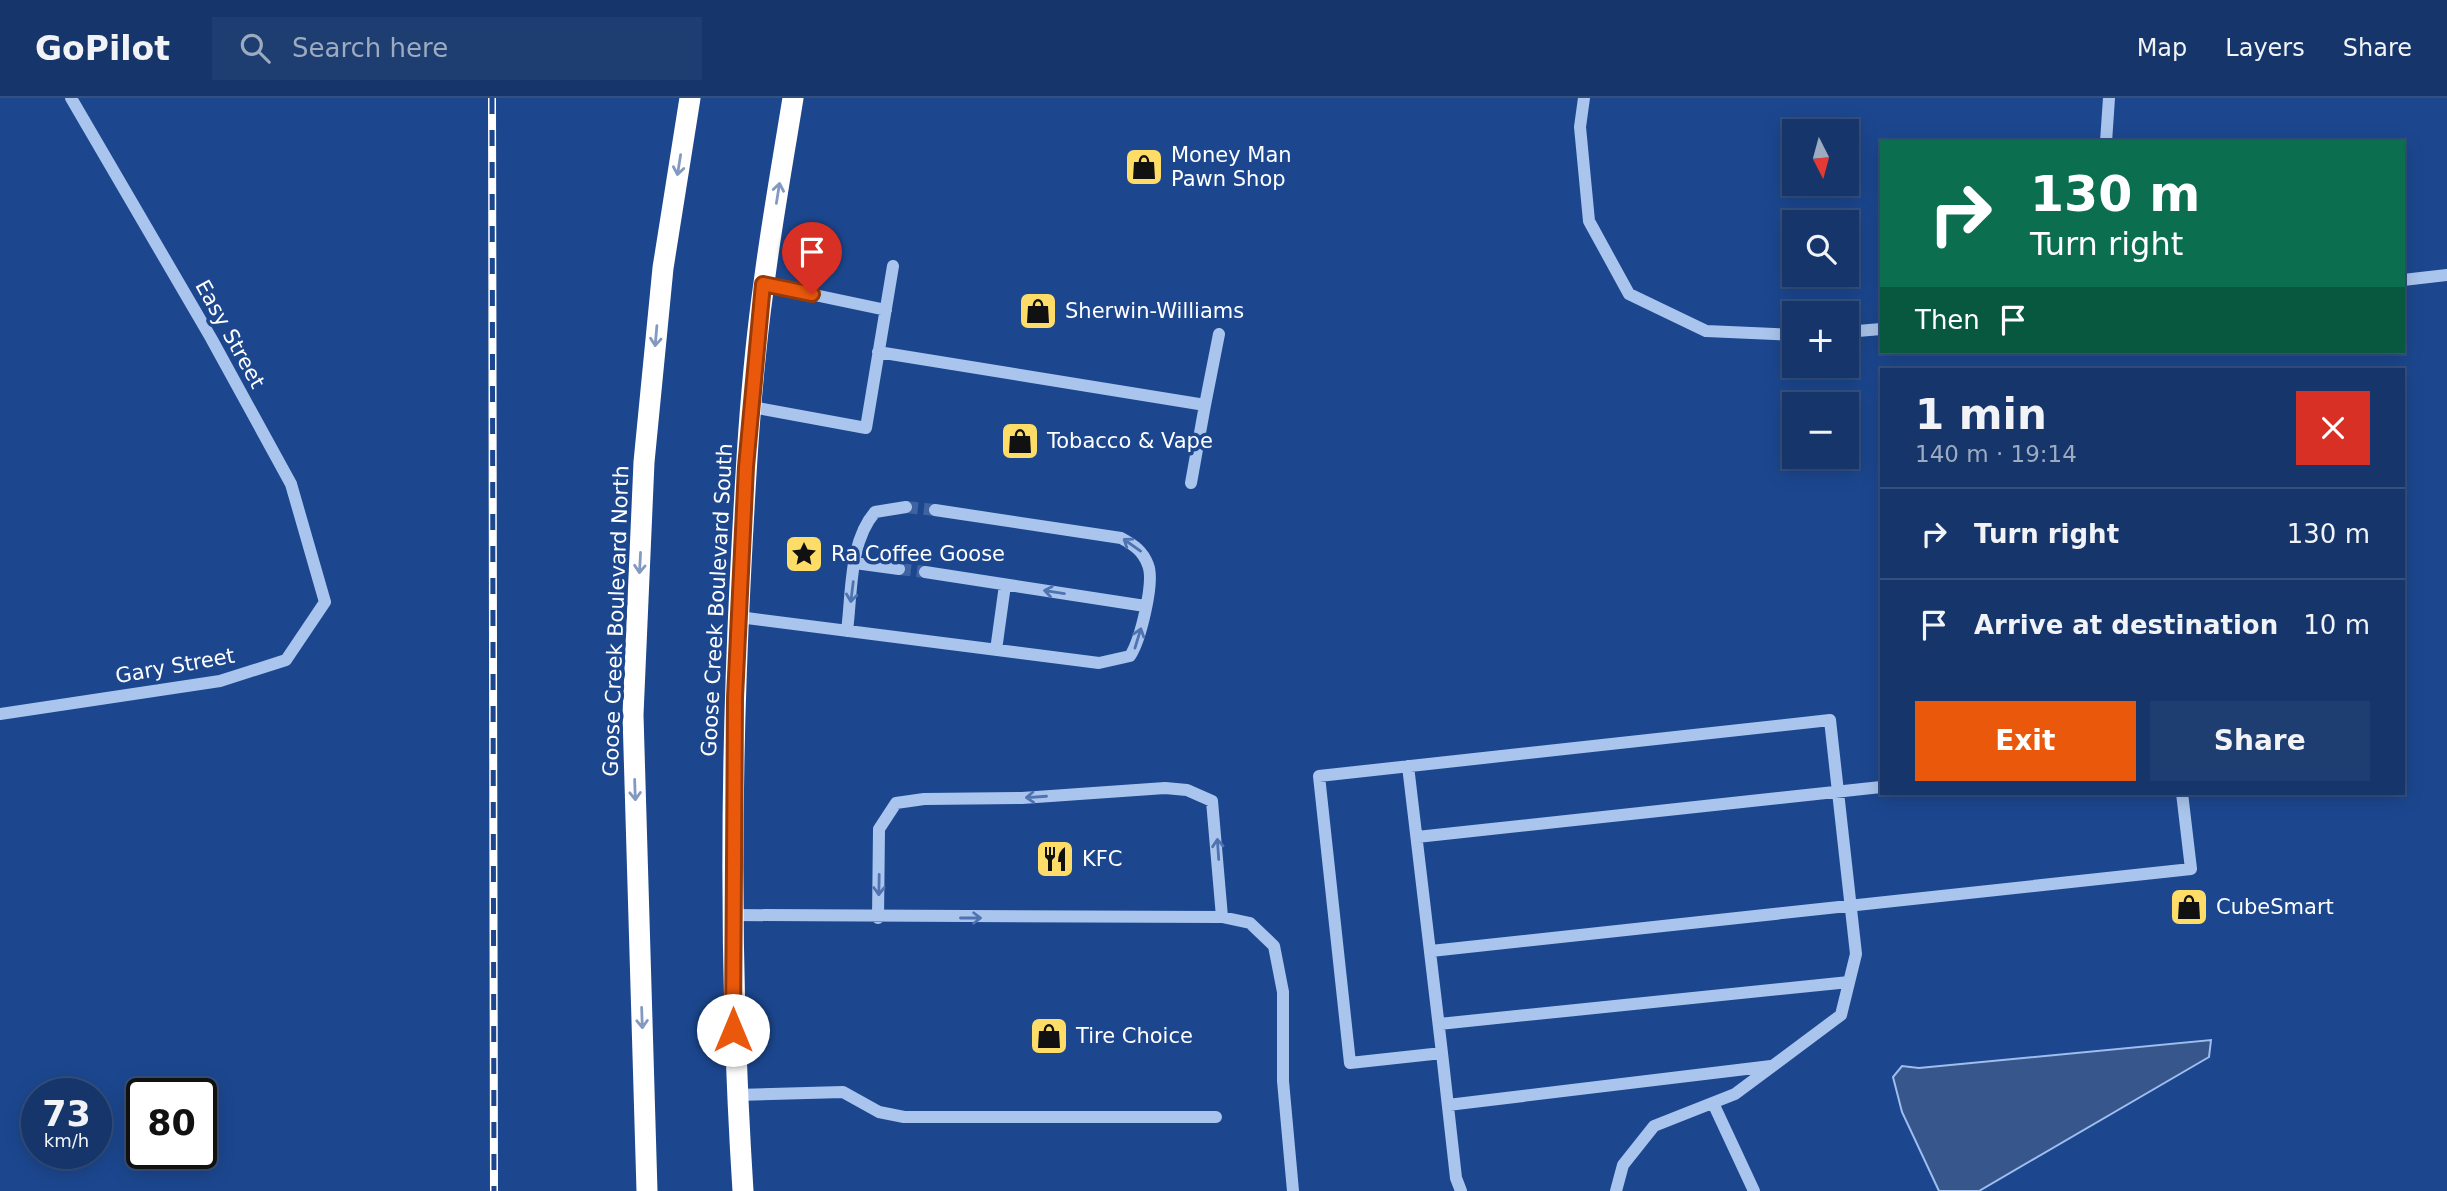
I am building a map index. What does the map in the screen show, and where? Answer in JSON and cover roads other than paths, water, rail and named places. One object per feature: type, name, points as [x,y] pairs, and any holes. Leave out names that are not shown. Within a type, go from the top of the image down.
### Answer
[{"type":"highway","name":"Goose Creek Boulevard North","points":[[647,1191],[634,715],[646,449],[663,268],[690,98]]},
{"type":"highway","name":"Goose Creek Boulevard South","points":[[743,1191],[733,1030],[738,617],[763,284],[793,98]]},
{"type":"street","name":"Easy Street","points":[[72,98],[211,338],[290,484],[325,602]]},
{"type":"street","points":[[1584,98],[1580,127],[1589,221],[1629,294],[1706,331],[1782,334]]},
{"type":"street","points":[[2106,140],[2109,98]]},
{"type":"street","points":[[752,407],[866,429],[893,266]]},
{"type":"street","points":[[2405,280],[2447,275]]},
{"type":"street","points":[[763,284],[886,310]]},
{"type":"street","points":[[1859,331],[1880,329]]},
{"type":"street","points":[[1191,483],[1219,334]]},
{"type":"street","points":[[878,352],[1205,405]]},
{"type":"street","points":[[847,631],[855,563],[865,523],[875,512],[906,506]]},
{"type":"street","points":[[738,617],[1099,663],[1117,662],[1130,656],[1138,645],[1150,568],[1140,549],[1121,538],[935,510]]},
{"type":"street","points":[[855,563],[899,569]]},
{"type":"street","points":[[925,572],[1146,606]]},
{"type":"street","points":[[996,650],[1005,585]]},
{"type":"street","name":"Gary Street","points":[[0,714],[220,681],[286,660],[325,602]]},
{"type":"street","points":[[1442,1053],[1350,1063],[1319,776],[1830,720],[1856,954],[1841,1015],[1735,1094],[1654,1126],[1623,1166],[1616,1191]]},
{"type":"street","points":[[1408,766],[1456,1178],[1461,1191]]},
{"type":"street","points":[[1417,837],[1880,787]]},
{"type":"street","points":[[878,918],[879,829],[896,803],[924,799],[1022,798],[1165,788],[1186,790],[1212,801],[1222,917]]},
{"type":"street","points":[[1430,951],[2190,869],[2182,795]]},
{"type":"street","points":[[733,915],[878,918],[1222,917],[1250,923],[1274,946],[1283,992],[1283,1081],[1293,1191]]},
{"type":"street","points":[[1439,1024],[1849,982]]},
{"type":"street","points":[[1448,1105],[1772,1066]]},
{"type":"street","points":[[736,1095],[843,1092],[880,1112],[904,1117],[1216,1116]]},
{"type":"street","points":[[1713,1103],[1754,1191]]},
{"type":"water","points":[[2211,1040],[2209,1057],[1979,1191],[1939,1191],[1902,1112],[1893,1077],[1902,1066],[1919,1068]]},
{"type":"tunnel","points":[[906,507],[935,510]]},
{"type":"tunnel","points":[[899,569],[925,572]]},
{"type":"railway","points":[[492,98],[494,1191]]},
{"type":"place","name":"Money Man Pawn Shop","points":[[1144,167]]},
{"type":"place","name":"Sherwin-Williams","points":[[1038,311]]},
{"type":"place","name":"Tobacco & Vape","points":[[1020,441]]},
{"type":"place","name":"Ra Coffee Goose","points":[[804,554]]},
{"type":"place","name":"KFC","points":[[1055,859]]},
{"type":"place","name":"CubeSmart","points":[[2189,907]]},
{"type":"place","name":"Tire Choice","points":[[1049,1036]]}]
